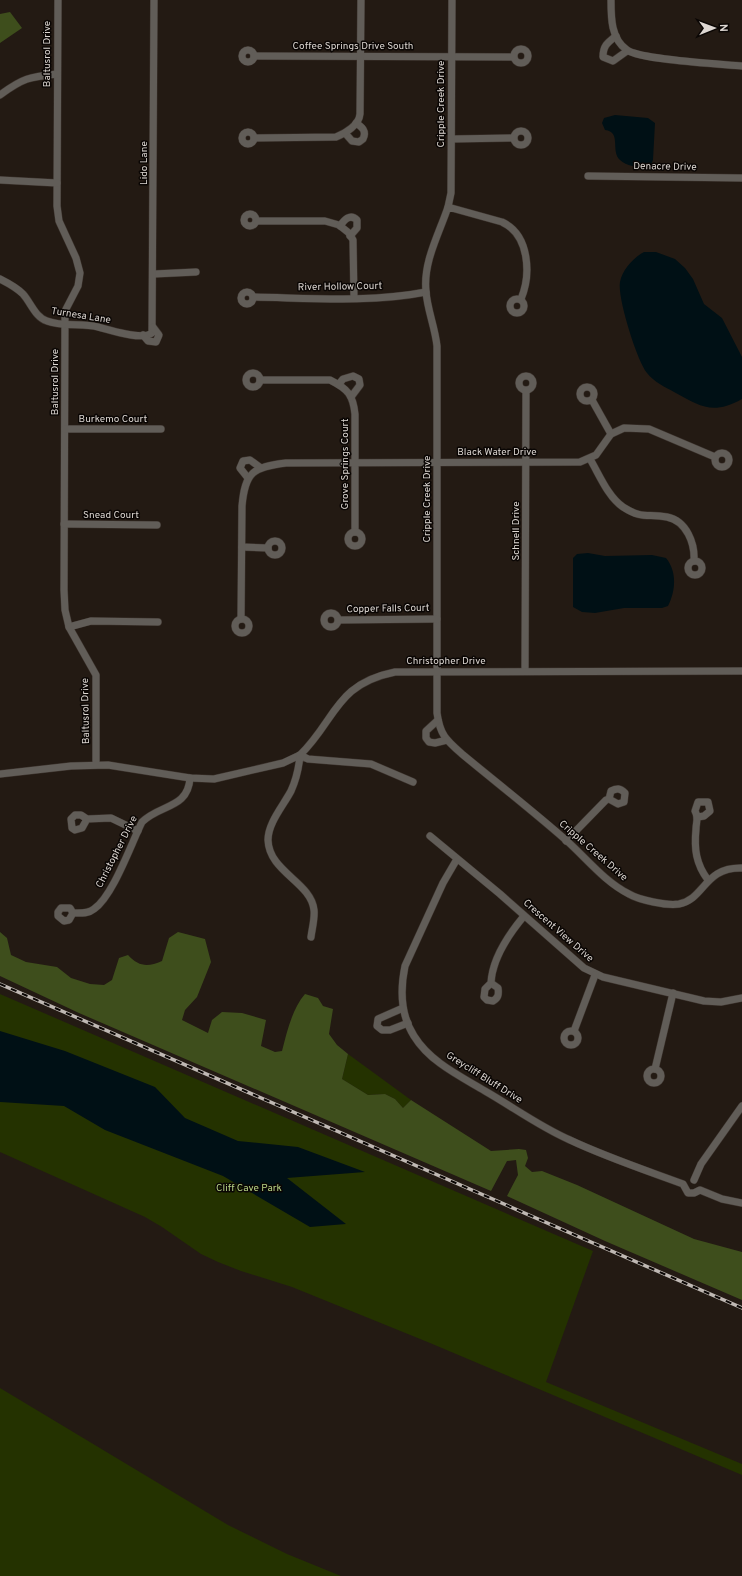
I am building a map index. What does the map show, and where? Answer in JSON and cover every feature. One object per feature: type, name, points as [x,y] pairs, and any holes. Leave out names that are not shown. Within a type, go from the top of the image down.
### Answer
[{"type":"street","name":"Baltusrol Drive","points":[[58,0],[57,183],[59,222],[76,258],[80,273],[78,286],[65,312],[66,429],[64,590],[65,610],[69,627],[96,675],[96,764]]},
{"type":"street","name":"Lido Lane","points":[[153,330],[154,0]]},
{"type":"street","points":[[254,138],[336,137],[346,133],[356,123],[360,114],[361,0]]},
{"type":"street","name":"Cripple Creek Drive","points":[[452,0],[451,193],[448,208],[431,253],[426,279],[426,292],[435,328],[437,346],[437,671],[438,720],[442,733],[447,740],[566,841],[618,888],[630,896],[659,903],[679,904],[690,899],[708,880],[722,871],[733,867],[742,868]]},
{"type":"street","points":[[611,0],[611,21],[616,36],[627,51],[648,57],[742,66]]},
{"type":"street","points":[[616,36],[606,43],[603,49],[603,57],[613,62],[627,51]]},
{"type":"street","name":"Coffee Springs Drive South","points":[[254,56],[513,57]]},
{"type":"street","points":[[0,95],[28,77],[57,74]]},
{"type":"street","points":[[346,133],[352,141],[362,141],[365,134],[362,127],[356,123]]},
{"type":"street","points":[[452,139],[513,138]]},
{"type":"street","name":"Denacre Drive","points":[[588,176],[742,178]]},
{"type":"street","points":[[0,180],[57,183]]},
{"type":"street","points":[[448,208],[502,222],[517,233],[521,240],[526,259],[526,287],[521,299]]},
{"type":"street","points":[[340,226],[344,220],[350,217],[355,217],[358,228],[350,236]]},
{"type":"street","points":[[257,221],[325,221],[340,226],[353,240],[354,298]]},
{"type":"street","points":[[154,274],[196,272]]},
{"type":"street","name":"Turnesa Lane","points":[[0,279],[15,287],[23,295],[38,316],[47,322],[92,326],[134,336],[143,336],[153,330]]},
{"type":"street","name":"River Hollow Court","points":[[253,297],[354,298],[406,296],[426,292]]},
{"type":"street","points":[[260,380],[330,380],[338,384],[351,397],[360,385],[359,379],[353,376],[343,379],[338,384]]},
{"type":"street","name":"Schnell Drive","points":[[525,671],[526,391]]},
{"type":"street","name":"Grove Springs Court","points":[[351,397],[354,401],[355,414],[355,532]]},
{"type":"street","points":[[592,400],[611,434]]},
{"type":"street","points":[[694,561],[692,543],[683,527],[668,517],[641,516],[616,502],[590,459],[596,455],[611,434],[624,428],[648,429],[715,457]]},
{"type":"street","name":"Burkemo Court","points":[[66,429],[161,429]]},
{"type":"street","name":"Black Water Drive","points":[[248,478],[260,468],[286,462],[580,462],[590,459]]},
{"type":"street","points":[[242,619],[242,506],[244,488],[248,478],[240,468],[243,461],[250,460],[260,468]]},
{"type":"street","name":"Snead Court","points":[[64,524],[157,525]]},
{"type":"street","points":[[242,547],[268,548]]},
{"type":"street","name":"Copper Falls Court","points":[[339,620],[437,619]]},
{"type":"street","points":[[69,627],[91,621],[158,622]]},
{"type":"street","name":"Christopher Drive","points":[[0,774],[96,764],[119,766],[190,778],[222,778],[282,763],[300,755],[337,705],[360,686],[378,677],[391,673],[437,671],[742,671]]},
{"type":"street","points":[[438,720],[426,731],[426,738],[429,742],[435,743],[447,740]]},
{"type":"street","points":[[311,937],[314,910],[311,900],[304,890],[273,858],[268,840],[277,814],[292,788],[300,755],[308,758],[371,764],[413,782]]},
{"type":"street","name":"Christopher Drive","points":[[73,914],[93,910],[101,904],[111,888],[142,822],[150,814],[179,802],[188,790],[190,778]]},
{"type":"street","points":[[566,841],[608,799]]},
{"type":"street","points":[[698,817],[696,828],[697,862],[708,880]]},
{"type":"street","points":[[87,820],[111,818],[138,831]]},
{"type":"street","name":"Crescent View Drive","points":[[430,836],[573,960],[596,975],[717,1002],[742,998]]},
{"type":"street","name":"Greycliff Bluff Drive","points":[[457,859],[443,883],[405,966],[402,990],[403,1008],[414,1036],[431,1056],[452,1071],[558,1134],[683,1184],[688,1193],[694,1193],[700,1190],[742,1203]]},
{"type":"street","points":[[491,983],[492,974],[499,955],[513,929],[524,916]]},
{"type":"street","points":[[574,1031],[596,975]]},
{"type":"street","points":[[655,1069],[673,993]]},
{"type":"street","points":[[403,1008],[378,1019],[377,1026],[382,1030],[390,1030],[408,1023]]},
{"type":"street","points":[[683,1184],[694,1180],[701,1164],[742,1106]]},
{"type":"street","points":[[694,1180],[699,1186],[700,1190]]},
{"type":"green space","points":[[10,12],[22,28],[0,43],[0,14]]},
{"type":"green space","points":[[0,932],[7,938],[11,955],[26,962],[57,967],[71,978],[90,984],[104,985],[112,980],[119,958],[128,955],[140,964],[148,965],[162,961],[169,938],[178,932],[205,939],[211,962],[197,997],[185,1010],[182,1020],[208,1033],[212,1020],[222,1012],[242,1013],[266,1020],[261,1046],[275,1052],[282,1051],[290,1021],[300,1000],[305,994],[318,998],[323,1006],[333,1009],[329,1034],[337,1045],[348,1054],[342,1079],[368,1095],[385,1094],[395,1099],[403,1108],[411,1100],[491,1151],[526,1150],[528,1158],[525,1166],[532,1172],[542,1171],[577,1185],[694,1239],[742,1252],[742,1300],[605,1241],[507,1196],[518,1175],[516,1160],[507,1161],[491,1191],[79,1013],[0,976]]},
{"type":"green space","name":"Cliff Cave Park","points":[[0,994],[593,1251],[546,1382],[742,1464],[742,1475],[430,1343],[292,1287],[218,1262],[201,1254],[145,1217],[0,1152]]},
{"type":"green space","points":[[348,1054],[411,1100],[403,1108],[395,1099],[385,1094],[368,1095],[342,1079]]},
{"type":"green space","points":[[0,1388],[228,1525],[287,1554],[341,1576],[0,1576]]},
{"type":"shaded area","points":[[615,115],[648,118],[655,123],[653,160],[651,165],[646,169],[625,164],[617,156],[615,138],[610,131],[605,130],[602,123],[604,118]]},
{"type":"shaded area","points":[[644,252],[656,252],[675,259],[685,268],[693,279],[704,304],[722,318],[742,357],[742,399],[723,407],[707,407],[692,402],[663,386],[647,373],[633,343],[620,290],[620,282],[623,273],[640,254]]},
{"type":"shaded area","points":[[588,553],[605,556],[652,555],[666,558],[670,563],[674,575],[673,594],[668,606],[662,608],[624,608],[595,613],[582,612],[573,607],[573,558],[577,554]]},
{"type":"shaded area","points":[[0,1031],[65,1051],[155,1087],[185,1118],[238,1141],[298,1147],[365,1172],[287,1178],[346,1224],[310,1227],[223,1176],[105,1130],[64,1106],[0,1102]]},
{"type":"railway","points":[[0,984],[742,1308]]}]
